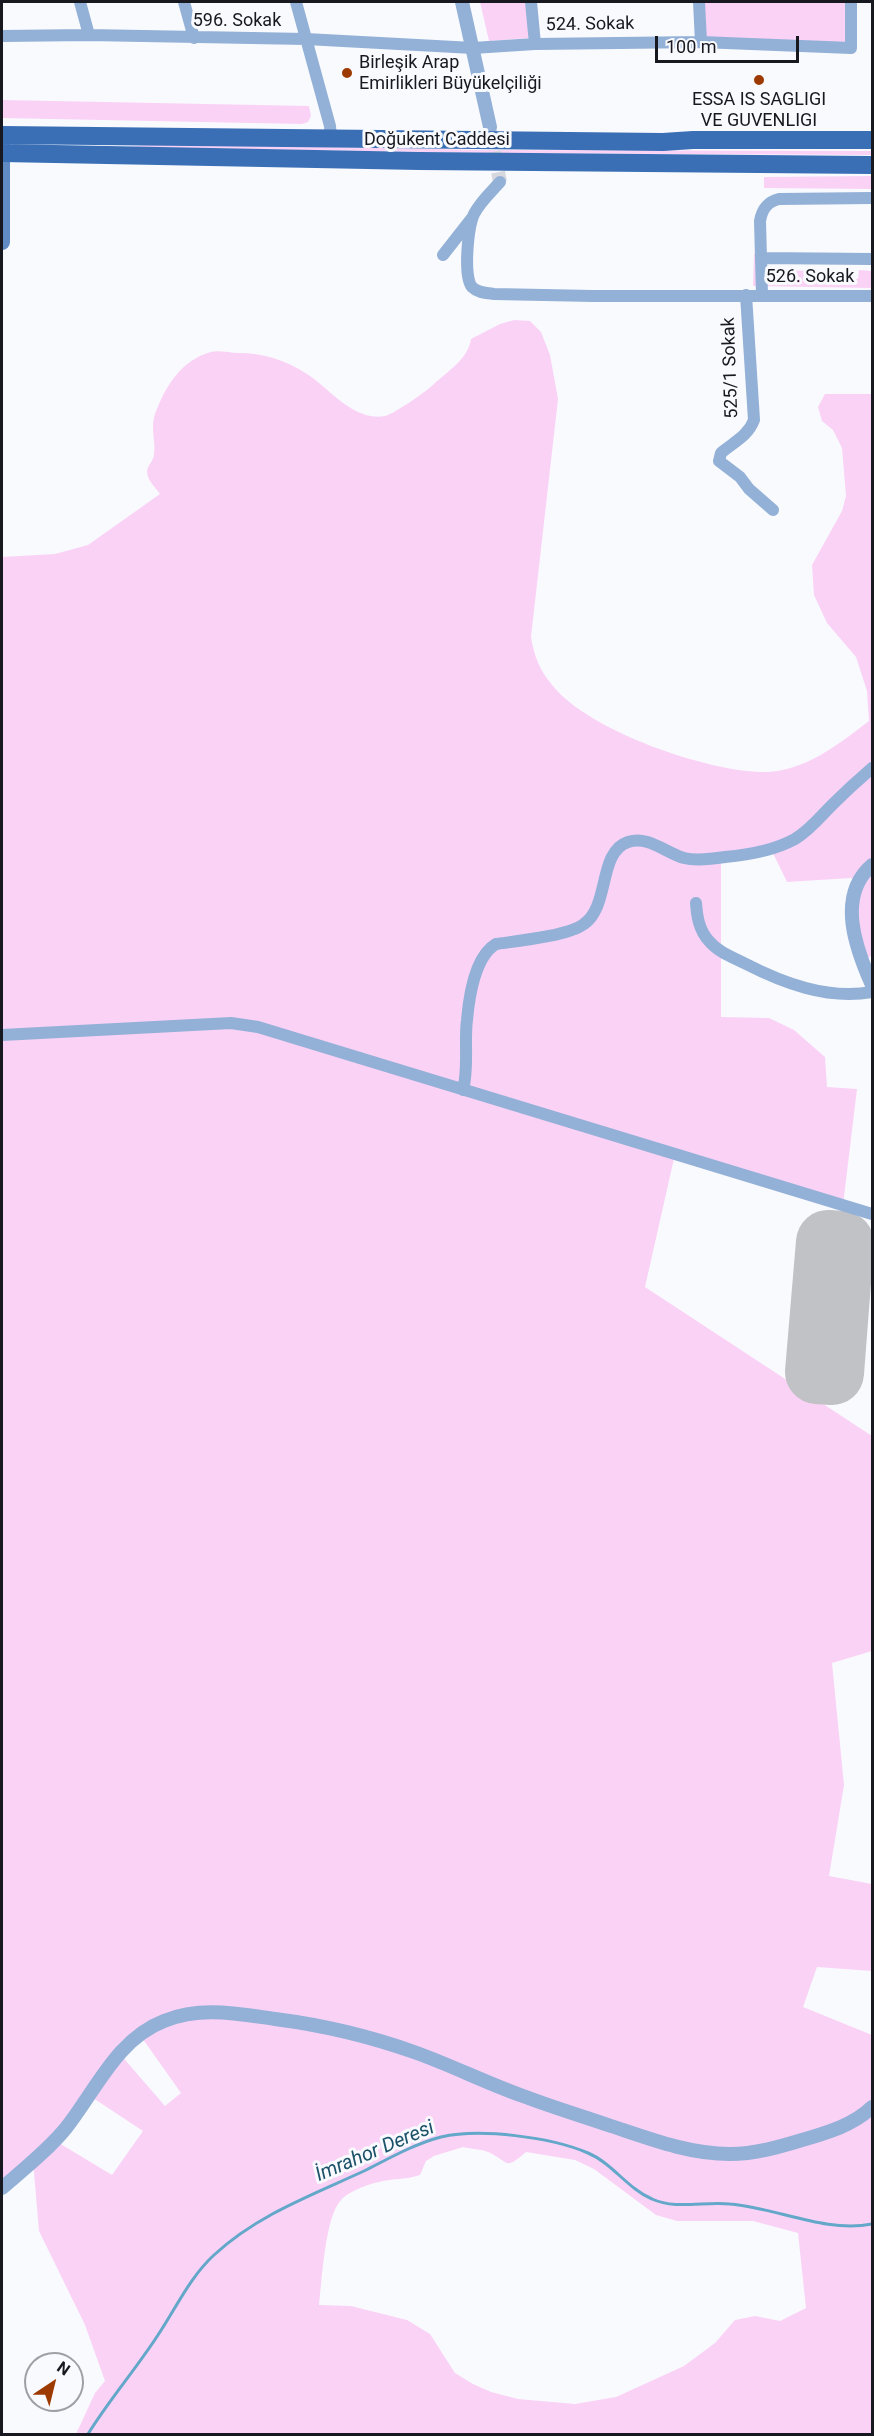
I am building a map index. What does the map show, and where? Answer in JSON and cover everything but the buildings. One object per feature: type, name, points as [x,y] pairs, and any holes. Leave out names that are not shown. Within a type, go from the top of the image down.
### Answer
[{"type":"main road","name":"Doğukent Caddesi","points":[[2,144],[331,140],[663,142],[873,140]]},
{"type":"main road","name":"Doğukent Caddesi","points":[[2,144],[420,161],[873,165]]},
{"type":"main road","points":[[2,144],[2,242]]},
{"type":"street","points":[[80,2],[89,35]]},
{"type":"street","points":[[184,2],[194,39]]},
{"type":"street","points":[[296,2],[330,126],[331,140]]},
{"type":"street","points":[[462,2],[490,127]]},
{"type":"street","points":[[531,2],[535,44]]},
{"type":"street","points":[[699,2],[701,42]]},
{"type":"street","name":"524. Sokak","points":[[473,48],[535,44],[701,42],[852,48],[851,2]]},
{"type":"street","name":"596. Sokak","points":[[2,36],[89,35],[194,39],[306,39],[473,48]]},
{"type":"street","points":[[442,255],[500,182]]},
{"type":"street","points":[[762,295],[760,221],[762,212],[771,202],[779,199],[873,198]]},
{"type":"street","name":"526. Sokak","points":[[473,217],[467,254],[469,280],[472,287],[494,294],[873,296]]},
{"type":"street","points":[[761,258],[873,259]]},
{"type":"street","name":"525/1 Sokak","points":[[746,295],[754,420],[744,436],[721,453],[719,461],[740,477],[749,489],[772,510]]},
{"type":"street","points":[[463,1090],[466,1066],[466,1020],[478,967],[489,948],[496,944],[568,931],[585,924],[595,913],[609,864],[616,850],[626,842],[637,840],[648,842],[684,858],[699,859],[740,856],[771,849],[795,839],[811,827],[830,806],[873,768]]},
{"type":"street","points":[[873,865],[858,883],[852,899],[856,945],[873,985]]},
{"type":"street","points":[[696,903],[697,922],[713,945],[725,954],[772,977],[795,985],[842,994],[873,992]]},
{"type":"street","points":[[2,1035],[231,1023],[258,1027],[873,1214]]},
{"type":"street","points":[[2,2188],[65,2129],[115,2059],[130,2042],[150,2026],[168,2019],[196,2013],[251,2014],[299,2022],[381,2041],[437,2060],[522,2096],[662,2143],[694,2150],[730,2154],[781,2146],[849,2123],[873,2107]]},
{"type":"shaded area","points":[[480,2],[526,2],[529,38],[489,41]]},
{"type":"shaded area","points":[[699,2],[851,2],[851,48],[701,42]]},
{"type":"shaded area","points":[[2,100],[309,106],[311,116],[308,122],[302,124],[2,118]]},
{"type":"shaded area","points":[[159,144],[484,150],[872,151],[872,155],[488,153],[126,147]]},
{"type":"shaded area","points":[[872,176],[872,189],[764,188],[764,177]]},
{"type":"shaded area","points":[[754,254],[757,254],[758,270],[828,271],[832,277],[858,279],[859,270],[872,271],[872,288],[753,286]]},
{"type":"shaded area","points":[[514,320],[530,321],[541,332],[550,355],[558,399],[531,637],[541,669],[553,686],[570,703],[593,718],[651,746],[712,765],[740,770],[779,771],[820,755],[869,721],[867,691],[856,657],[827,623],[814,595],[812,565],[842,511],[846,496],[842,448],[833,430],[822,421],[818,407],[825,394],[872,394],[872,954],[863,965],[857,945],[858,883],[851,878],[787,882],[771,849],[721,858],[721,1017],[769,1018],[794,1030],[825,1057],[827,1087],[857,1089],[843,1205],[675,1154],[645,1287],[872,1436],[872,1651],[832,1663],[844,1785],[829,1876],[872,1884],[872,1971],[817,1967],[803,2007],[872,2035],[872,2434],[76,2434],[95,2393],[105,2381],[85,2325],[39,2231],[33,2161],[2,2188],[2,557],[55,554],[88,545],[160,494],[147,474],[154,456],[155,414],[175,376],[200,356],[217,351],[257,354],[274,358],[307,374],[352,409],[363,414],[385,416],[418,397],[451,369],[466,353],[471,339],[500,324]],"holes":[[[140,2035],[181,2093],[165,2106],[120,2054]],[[90,2096],[143,2131],[112,2175],[54,2140]],[[463,2147],[488,2152],[507,2163],[526,2152],[575,2160],[594,2169],[656,2215],[677,2221],[753,2221],[798,2233],[806,2308],[780,2321],[755,2316],[735,2320],[715,2343],[684,2366],[616,2397],[575,2404],[518,2399],[491,2392],[455,2373],[430,2334],[407,2320],[351,2306],[319,2305],[328,2234],[331,2220],[341,2200],[353,2191],[369,2185],[420,2175],[426,2161],[434,2156]]]},
{"type":"waterway","name":"İmrahor Deresi","points":[[88,2434],[150,2348],[198,2273],[214,2255],[248,2228],[286,2207],[411,2148],[441,2137],[457,2134],[495,2134],[555,2142],[573,2147],[597,2157],[643,2195],[661,2202],[681,2205],[730,2204],[748,2206],[819,2223],[854,2226],[872,2224]]},
{"type":"runway","points":[[828,1242],[842,1243],[832,1373],[817,1372],[828,1242]]},
{"type":"tunnel","points":[[490,131],[500,182]]},
{"type":"place","name":"Birleşik Arap Emirlikleri Büyükelçiliği","points":[[347,73]]},
{"type":"place","name":"ESSA IS SAGLIGI VE GUVENLIGI","points":[[759,80]]}]
